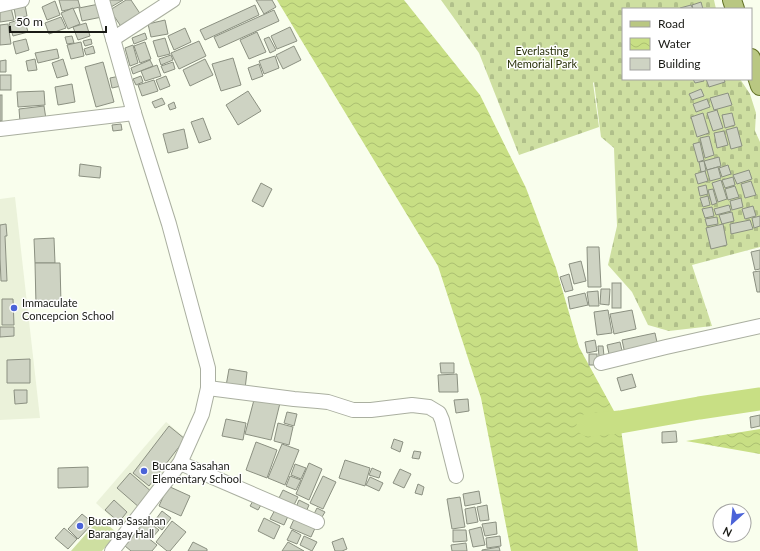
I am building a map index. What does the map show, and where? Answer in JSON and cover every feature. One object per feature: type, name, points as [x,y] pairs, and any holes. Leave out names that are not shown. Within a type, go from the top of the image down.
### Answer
[{"type":"main road","points":[[752,61],[760,86]]},
{"type":"street","points":[[0,4],[22,0]]},
{"type":"street","points":[[102,0],[134,113],[169,224],[208,368],[208,388],[202,414],[180,463],[112,551]]},
{"type":"street","points":[[113,39],[173,0]]},
{"type":"street","points":[[0,129],[134,113]]},
{"type":"street","points":[[601,363],[760,326]]},
{"type":"street","points":[[208,388],[328,402],[353,410],[371,410],[412,405],[429,407],[439,412],[456,476]]},
{"type":"street","points":[[180,463],[317,522]]},
{"type":"shaded area","name":"Immaculate Concepcion School","points":[[15,197],[40,418],[0,420],[0,199]]},
{"type":"shaded area","name":"Bucana Sasahan Elementary School","points":[[166,422],[188,440],[122,527],[96,503]]},
{"type":"green space","name":"Everlasting Memorial Park","points":[[441,0],[714,0],[716,8],[622,8],[622,80],[741,80],[750,94],[756,113],[755,131],[760,142],[760,247],[692,265],[712,326],[669,331],[648,325],[632,292],[608,265],[617,226],[614,148],[601,137],[594,82],[599,127],[519,155],[479,53]]},
{"type":"green space","points":[[100,518],[117,533],[102,551],[71,551]]},
{"type":"water","points":[[277,0],[404,0],[480,95],[526,188],[556,268],[579,347],[620,422],[638,551],[511,551],[481,398],[438,266]]},
{"type":"water","points":[[760,429],[760,454],[686,441]]},
{"type":"building","points":[[59,0],[78,0],[80,7],[62,11]]},
{"type":"building","points":[[107,0],[123,0],[111,7]]},
{"type":"building","points":[[126,0],[131,0],[141,15],[122,28],[110,10]]},
{"type":"building","points":[[256,0],[272,0],[276,7],[264,14]]},
{"type":"building","points":[[55,1],[60,15],[47,20],[42,7]]},
{"type":"building","points":[[701,2],[703,8],[693,8],[692,5]]},
{"type":"building","points":[[99,4],[102,17],[82,21],[79,8]]},
{"type":"building","points":[[25,5],[27,16],[16,19],[14,8]]},
{"type":"building","points":[[255,5],[259,15],[205,40],[200,30]]},
{"type":"building","points":[[691,5],[692,8],[680,8]]},
{"type":"building","points":[[11,8],[14,20],[0,22],[0,11]]},
{"type":"building","points":[[73,8],[80,24],[68,29],[61,13]]},
{"type":"building","points":[[274,10],[279,21],[219,48],[214,37]]},
{"type":"building","points":[[61,17],[66,28],[49,34],[45,23]]},
{"type":"building","points":[[24,18],[28,32],[13,36],[9,23]]},
{"type":"building","points":[[165,20],[168,34],[151,37],[148,24]]},
{"type":"building","points":[[86,23],[90,36],[78,40],[73,27]]},
{"type":"building","points":[[8,24],[11,44],[0,45],[0,25]]},
{"type":"building","points":[[290,27],[297,41],[277,49],[271,36]]},
{"type":"building","points":[[185,28],[191,42],[174,50],[168,36]]},
{"type":"building","points":[[257,32],[266,52],[249,59],[240,40]]},
{"type":"building","points":[[145,33],[147,39],[134,44],[132,38]]},
{"type":"building","points":[[72,36],[74,43],[67,44],[65,37]]},
{"type":"building","points":[[269,37],[276,50],[270,53],[264,39]]},
{"type":"building","points":[[165,38],[170,54],[158,57],[153,41]]},
{"type":"building","points":[[26,39],[29,50],[16,54],[13,42]]},
{"type":"building","points":[[91,39],[92,44],[85,46],[83,41]]},
{"type":"building","points":[[199,41],[206,56],[179,69],[171,53]]},
{"type":"building","points":[[81,42],[84,56],[71,59],[67,45]]},
{"type":"building","points":[[145,42],[151,59],[140,63],[134,46]]},
{"type":"building","points":[[133,45],[138,63],[130,66],[125,48]]},
{"type":"building","points":[[93,46],[95,53],[86,55],[84,49]]},
{"type":"building","points":[[294,46],[301,60],[283,69],[276,55]]},
{"type":"building","points":[[57,49],[59,58],[38,63],[35,53]]},
{"type":"building","points":[[171,55],[173,60],[161,65],[159,59]]},
{"type":"building","points":[[275,56],[279,68],[264,74],[259,61]]},
{"type":"building","points":[[233,58],[241,85],[221,91],[212,64]]},
{"type":"building","points":[[35,59],[37,70],[28,71],[26,61]]},
{"type":"building","points":[[63,59],[68,75],[57,78],[52,63]]},
{"type":"building","points":[[205,59],[213,75],[190,86],[183,70]]},
{"type":"building","points":[[6,60],[6,72],[0,72],[0,61]]},
{"type":"building","points":[[150,60],[153,66],[133,74],[131,68]]},
{"type":"building","points":[[103,62],[114,102],[96,107],[85,67]]},
{"type":"building","points":[[173,62],[175,69],[164,73],[161,66]]},
{"type":"building","points":[[259,64],[263,76],[252,80],[248,68]]},
{"type":"building","points":[[157,65],[161,76],[145,81],[141,71]]},
{"type":"building","points":[[0,75],[11,75],[11,90],[0,90]]},
{"type":"building","points":[[120,76],[121,86],[112,88],[110,78]]},
{"type":"building","points":[[141,76],[143,82],[136,85],[133,79]]},
{"type":"building","points":[[166,76],[170,86],[160,90],[156,80]]},
{"type":"building","points":[[154,80],[158,91],[142,96],[138,85]]},
{"type":"building","points":[[694,80],[704,81],[695,83]]},
{"type":"building","points":[[706,80],[724,80],[725,82],[709,87]]},
{"type":"building","points":[[72,84],[75,102],[58,105],[55,87]]},
{"type":"building","points":[[701,89],[704,96],[692,100],[689,94]]},
{"type":"building","points":[[44,91],[45,105],[18,107],[17,92]]},
{"type":"building","points":[[248,91],[261,111],[238,125],[226,105]]},
{"type":"building","points":[[728,93],[732,105],[714,110],[710,98]]},
{"type":"building","points":[[0,95],[2,95],[2,121],[0,121]]},
{"type":"building","points":[[162,98],[165,104],[155,108],[152,102]]},
{"type":"building","points":[[707,99],[710,107],[696,112],[693,104]]},
{"type":"building","points":[[174,102],[176,108],[170,110],[168,105]]},
{"type":"building","points":[[44,106],[46,119],[20,122],[19,109]]},
{"type":"building","points":[[717,110],[723,128],[713,131],[707,113]]},
{"type":"building","points":[[703,113],[709,133],[697,137],[691,117]]},
{"type":"building","points":[[732,113],[735,125],[725,128],[722,115]]},
{"type":"building","points":[[203,118],[211,139],[199,143],[191,122]]},
{"type":"building","points":[[121,124],[122,130],[113,131],[112,125]]},
{"type":"building","points":[[737,127],[742,146],[731,149],[726,130]]},
{"type":"building","points":[[184,129],[188,148],[168,153],[163,134]]},
{"type":"building","points":[[724,131],[728,145],[717,148],[714,133]]},
{"type":"building","points":[[709,136],[714,155],[705,158],[700,138]]},
{"type":"building","points":[[700,142],[704,160],[698,162],[693,144]]},
{"type":"building","points":[[719,157],[721,166],[707,170],[704,161]]},
{"type":"building","points":[[704,161],[706,171],[701,172],[699,162]]},
{"type":"building","points":[[80,164],[101,167],[100,178],[79,176]]},
{"type":"building","points":[[728,165],[731,174],[722,177],[719,168]]},
{"type":"building","points":[[718,167],[721,178],[710,181],[707,170]]},
{"type":"building","points":[[749,170],[752,179],[737,184],[733,175]]},
{"type":"building","points":[[705,171],[708,181],[698,184],[695,174]]},
{"type":"building","points":[[733,177],[735,185],[725,188],[722,180]]},
{"type":"building","points":[[721,180],[727,199],[718,202],[712,183]]},
{"type":"building","points":[[751,181],[756,195],[745,198],[741,184]]},
{"type":"building","points":[[261,183],[272,189],[263,207],[252,201]]},
{"type":"building","points":[[706,185],[708,194],[700,196],[698,187]]},
{"type":"building","points":[[735,186],[739,197],[728,200],[725,189]]},
{"type":"building","points":[[713,189],[717,203],[712,205],[708,190]]},
{"type":"building","points":[[708,196],[710,205],[703,207],[700,198]]},
{"type":"building","points":[[741,198],[743,207],[732,210],[730,201]]},
{"type":"building","points":[[729,205],[731,211],[716,215],[714,209]]},
{"type":"building","points":[[753,206],[756,216],[745,219],[742,209]]},
{"type":"building","points":[[712,207],[714,216],[705,218],[702,209]]},
{"type":"building","points":[[732,212],[734,221],[722,224],[719,215]]},
{"type":"building","points":[[760,216],[760,226],[754,228],[752,218]]},
{"type":"building","points":[[717,217],[718,224],[707,226],[705,219]]},
{"type":"building","points":[[750,220],[753,229],[731,234],[730,224]]},
{"type":"building","points":[[6,224],[7,236],[5,236],[7,281],[1,281],[0,225]]},
{"type":"building","points":[[723,224],[727,245],[711,249],[706,228]]},
{"type":"building","points":[[54,238],[55,263],[35,263],[34,239]]},
{"type":"building","points":[[587,247],[599,247],[601,287],[588,287]]},
{"type":"building","points":[[760,250],[760,269],[755,270],[751,252]]},
{"type":"building","points":[[581,261],[586,281],[574,284],[569,264]]},
{"type":"building","points":[[35,263],[60,263],[61,304],[36,305]]},
{"type":"building","points":[[760,271],[760,292],[757,292],[753,272]]},
{"type":"building","points":[[569,274],[573,290],[565,292],[560,277]]},
{"type":"building","points":[[612,283],[621,283],[621,308],[612,308]]},
{"type":"building","points":[[601,289],[610,289],[609,305],[600,304]]},
{"type":"building","points":[[598,291],[599,306],[589,306],[587,292]]},
{"type":"building","points":[[585,293],[588,305],[570,309],[568,297]]},
{"type":"building","points":[[2,299],[13,299],[14,325],[2,325]]},
{"type":"building","points":[[608,310],[612,333],[597,335],[594,312]]},
{"type":"building","points":[[632,310],[636,329],[614,334],[610,314]]},
{"type":"building","points":[[0,327],[14,327],[14,336],[0,337]]},
{"type":"building","points":[[655,333],[658,347],[625,354],[622,340]]},
{"type":"building","points":[[595,340],[597,351],[587,353],[585,342]]},
{"type":"building","points":[[620,342],[623,355],[610,358],[607,345]]},
{"type":"building","points":[[598,346],[603,346],[604,356],[599,356]]},
{"type":"building","points":[[589,354],[597,354],[597,365],[589,365]]},
{"type":"building","points":[[30,359],[30,383],[7,383],[7,360]]},
{"type":"building","points":[[440,363],[454,363],[454,373],[441,373]]},
{"type":"building","points":[[229,369],[247,372],[245,389],[226,386]]},
{"type":"building","points":[[457,374],[458,392],[439,392],[438,375]]},
{"type":"building","points":[[632,374],[636,387],[621,391],[617,378]]},
{"type":"building","points":[[14,390],[27,390],[27,403],[15,404]]},
{"type":"building","points":[[255,396],[280,403],[271,440],[245,434]]},
{"type":"building","points":[[468,399],[469,411],[456,413],[454,400]]},
{"type":"building","points":[[287,412],[297,414],[294,426],[284,423]]},
{"type":"building","points":[[760,415],[760,426],[751,428],[750,417]]},
{"type":"building","points":[[226,419],[246,423],[243,440],[222,436]]},
{"type":"building","points":[[278,423],[293,427],[289,445],[274,441]]},
{"type":"building","points":[[169,426],[185,439],[149,486],[133,473]]},
{"type":"building","points":[[676,431],[677,442],[662,443],[662,432]]},
{"type":"building","points":[[394,439],[403,442],[400,452],[391,448]]},
{"type":"building","points":[[256,442],[277,450],[267,478],[246,470]]},
{"type":"building","points":[[282,444],[299,450],[285,485],[268,478]]},
{"type":"building","points":[[414,451],[421,452],[419,459],[412,458]]},
{"type":"building","points":[[345,460],[370,468],[365,486],[339,478]]},
{"type":"building","points":[[309,463],[322,469],[309,500],[296,494]]},
{"type":"building","points":[[295,464],[306,468],[301,479],[291,475]]},
{"type":"building","points":[[88,467],[88,487],[58,488],[58,468]]},
{"type":"building","points":[[372,468],[381,472],[379,478],[369,475]]},
{"type":"building","points":[[400,469],[411,474],[404,488],[393,483]]},
{"type":"building","points":[[130,473],[153,493],[140,508],[117,488]]},
{"type":"building","points":[[290,476],[301,480],[296,490],[286,486]]},
{"type":"building","points":[[323,476],[336,482],[323,509],[310,503]]},
{"type":"building","points":[[370,477],[383,483],[379,491],[366,485]]},
{"type":"building","points":[[418,484],[424,487],[422,495],[415,493]]},
{"type":"building","points":[[168,486],[190,496],[181,516],[159,506]]},
{"type":"building","points":[[283,490],[298,497],[293,507],[278,500]]},
{"type":"building","points":[[479,491],[481,503],[465,506],[463,494]]},
{"type":"building","points":[[460,497],[465,527],[452,529],[447,499]]},
{"type":"building","points":[[114,500],[127,512],[119,522],[105,510]]},
{"type":"building","points":[[299,500],[309,505],[306,512],[296,507]]},
{"type":"building","points":[[253,501],[261,505],[258,510],[250,506]]},
{"type":"building","points":[[487,505],[489,520],[480,521],[477,507]]},
{"type":"building","points":[[475,507],[478,522],[467,524],[465,509]]},
{"type":"building","points":[[276,508],[289,514],[284,525],[270,519]]},
{"type":"building","points":[[317,508],[325,512],[322,517],[314,514]]},
{"type":"building","points":[[162,511],[171,518],[162,530],[153,523]]},
{"type":"building","name":"Bucana Sasahan Barangay Hall","points":[[82,514],[93,523],[78,539],[68,529]]},
{"type":"building","points":[[295,517],[316,526],[311,537],[290,528]]},
{"type":"building","points":[[264,518],[280,526],[274,539],[258,531]]},
{"type":"building","points":[[145,519],[159,530],[151,539],[138,528]]},
{"type":"building","points":[[172,521],[186,532],[170,551],[167,551],[156,542]]},
{"type":"building","points":[[496,522],[497,534],[485,536],[482,524]]},
{"type":"building","points":[[481,527],[485,545],[473,547],[469,530]]},
{"type":"building","points":[[64,528],[77,539],[68,549],[55,538]]},
{"type":"building","points":[[138,530],[157,545],[152,551],[131,551],[125,546]]},
{"type":"building","points":[[292,530],[301,535],[297,544],[287,540]]},
{"type":"building","points":[[453,530],[466,530],[467,541],[453,542]]},
{"type":"building","points":[[304,536],[317,542],[312,551],[300,545]]},
{"type":"building","points":[[500,536],[501,546],[487,548],[486,538]]},
{"type":"building","points":[[343,538],[347,549],[335,551],[332,542]]},
{"type":"building","points":[[193,542],[207,549],[207,551],[188,551]]},
{"type":"building","points":[[288,542],[304,551],[282,551]]},
{"type":"building","points":[[466,543],[467,551],[452,551],[451,545]]},
{"type":"building","points":[[499,547],[500,551],[482,551],[482,550]]},
{"type":"waterway","points":[[588,425],[620,422],[760,399]]},
{"type":"place","name":"Immaculate Concepcion School","points":[[14,308]]},
{"type":"place","name":"Bucana Sasahan Elementary School","points":[[144,471]]},
{"type":"place","name":"Bucana Sasahan Barangay Hall","points":[[80,526]]}]
